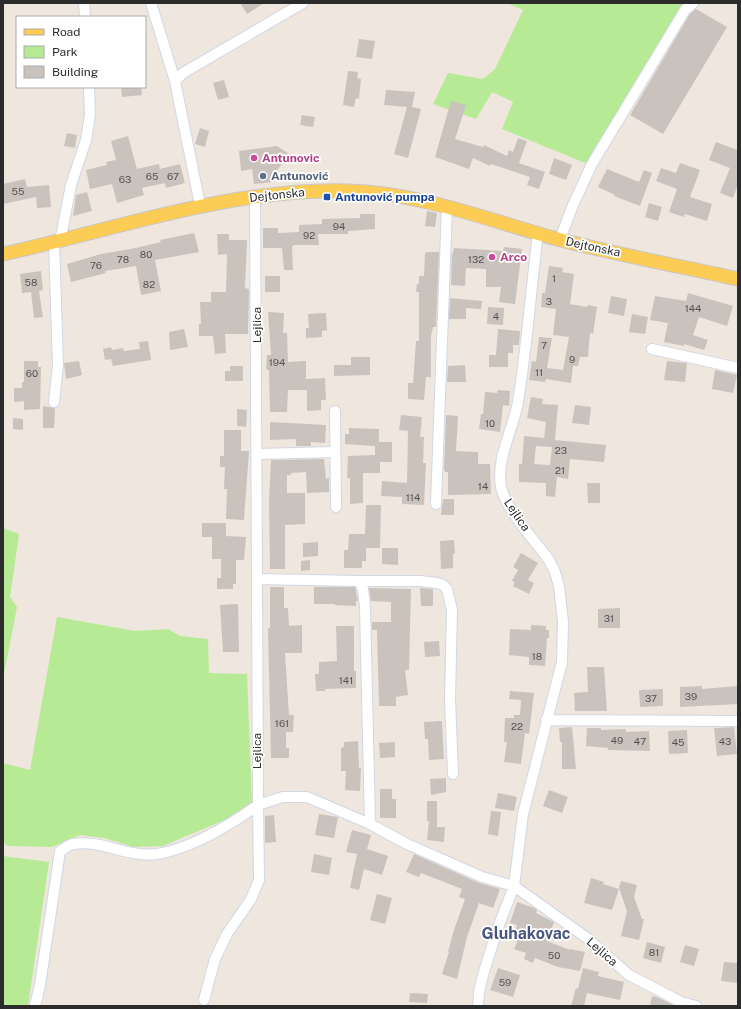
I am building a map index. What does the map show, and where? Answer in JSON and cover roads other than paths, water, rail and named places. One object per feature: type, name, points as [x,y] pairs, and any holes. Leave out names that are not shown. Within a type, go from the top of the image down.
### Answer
[{"type":"main road","name":"Dejtonska","points":[[3,254],[200,206],[256,196],[348,191],[385,193],[446,206],[560,240],[738,279]]},
{"type":"street","points":[[84,3],[85,16]]},
{"type":"street","points":[[151,3],[175,81],[200,206]]},
{"type":"street","points":[[175,81],[184,73],[303,3]]},
{"type":"street","points":[[560,240],[573,205],[592,164],[685,10],[693,3]]},
{"type":"street","points":[[54,402],[58,365],[57,242],[71,185],[86,140],[90,115],[89,88]]},
{"type":"street","name":"Lejlica","points":[[256,196],[258,804],[283,798],[300,796],[370,824],[407,844],[482,877],[514,886],[586,938],[629,975],[681,1002],[696,1006]]},
{"type":"street","points":[[436,504],[446,206]]},
{"type":"street","name":"Lejlica","points":[[478,1006],[479,992],[483,975],[497,930],[514,886],[523,814],[562,662],[563,622],[558,578],[549,560],[504,498],[500,476],[501,463],[518,402],[538,233]]},
{"type":"street","points":[[652,349],[738,368]]},
{"type":"street","points":[[335,411],[336,508]]},
{"type":"street","points":[[258,454],[335,452]]},
{"type":"street","points":[[257,578],[420,581],[437,582],[443,585],[447,589],[452,610],[450,699],[453,774]]},
{"type":"street","points":[[359,581],[365,598],[370,824]]},
{"type":"street","points":[[546,720],[738,721]]},
{"type":"street","points":[[204,1000],[215,958],[227,934],[251,899],[259,880],[258,804]]},
{"type":"street","points":[[35,1006],[40,985],[60,852],[71,844],[87,843],[134,854],[157,854],[178,848],[229,825],[258,804]]},
{"type":"place","name":"Antunovic","points":[[254,158]]},
{"type":"place","name":"Antunović","points":[[263,176]]},
{"type":"place","name":"Antunović pumpa","points":[[327,197]]},
{"type":"place","name":"Arco","points":[[492,257]]},
{"type":"district","name":"Gluhakovac","points":[[526,933]]}]
